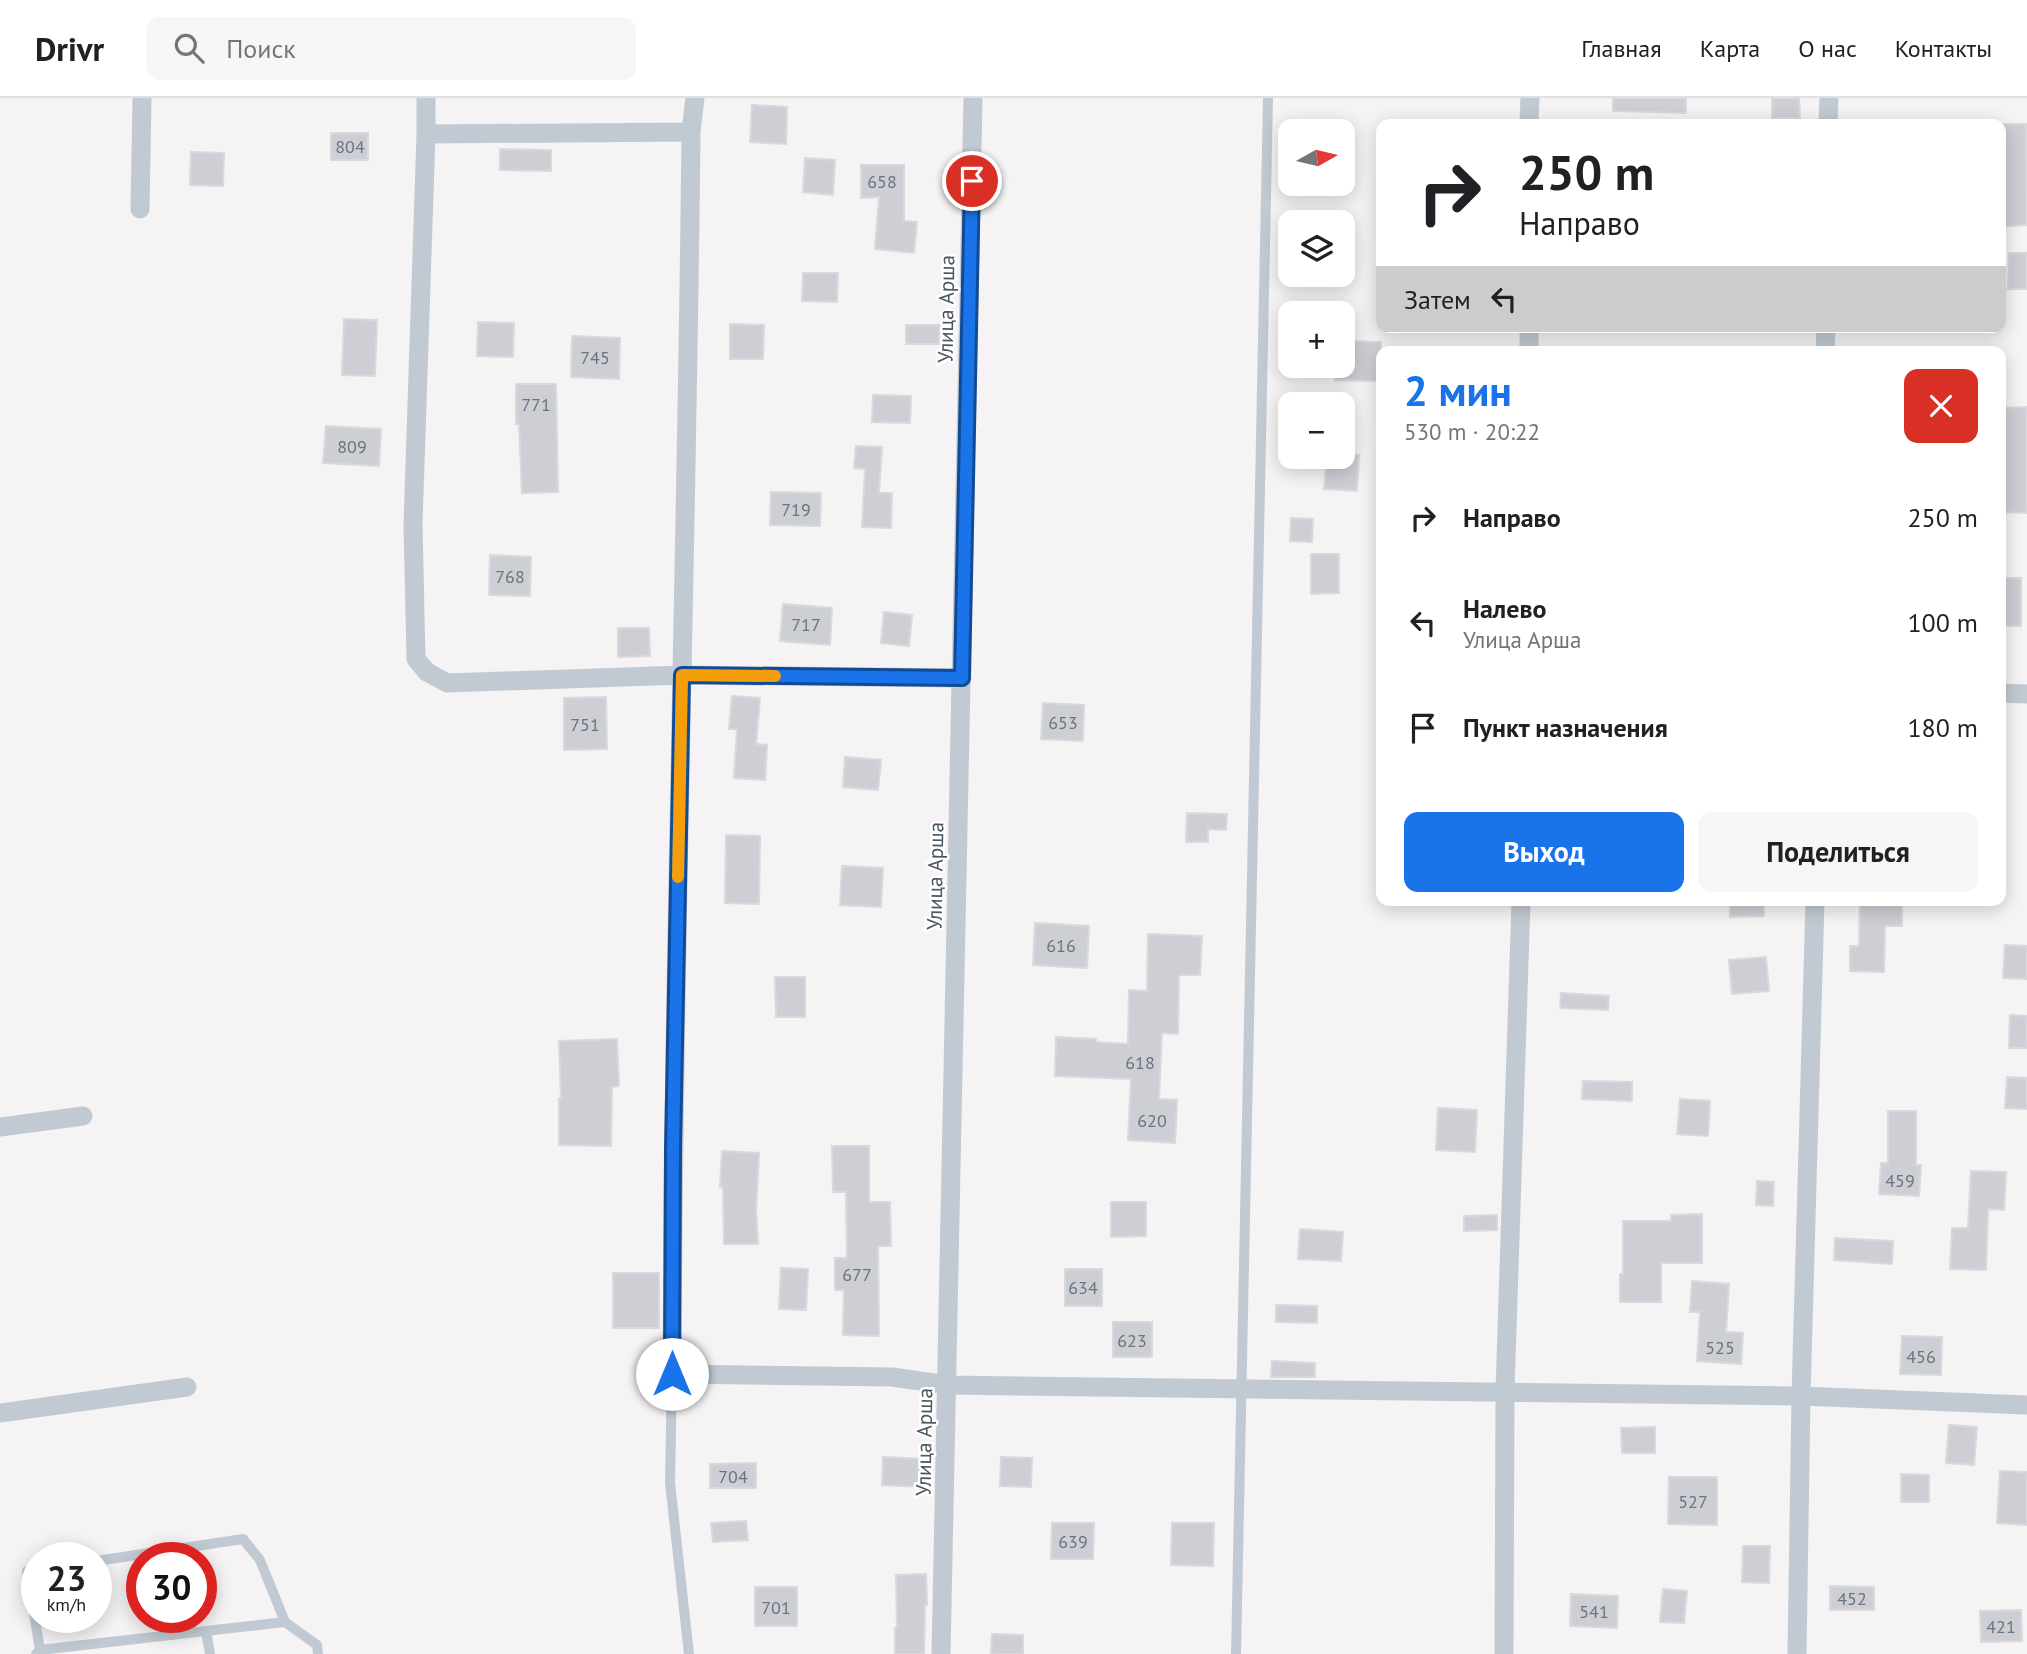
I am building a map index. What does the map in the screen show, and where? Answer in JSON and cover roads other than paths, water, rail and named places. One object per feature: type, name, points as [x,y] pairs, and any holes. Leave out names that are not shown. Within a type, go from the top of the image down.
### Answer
[{"type":"street","points":[[140,209],[142,98]]},
{"type":"street","points":[[426,98],[413,524],[416,659],[427,672],[447,683],[682,675],[962,678]]},
{"type":"street","points":[[695,98],[691,132],[687,482],[673,1150],[672,1374],[892,1377],[948,1385],[1801,1396],[2027,1405]]},
{"type":"street","name":"Улица Арша","points":[[941,1654],[973,98]]},
{"type":"street","points":[[1530,98],[1530,119]]},
{"type":"street","points":[[1828,119],[1829,98]]},
{"type":"street","points":[[426,134],[691,132]]},
{"type":"street","points":[[2006,693],[2027,694]]},
{"type":"street","points":[[1504,1654],[1505,1391],[1521,906]]},
{"type":"street","points":[[1797,1654],[1801,1396],[1815,906]]},
{"type":"street","points":[[0,1127],[83,1116]]},
{"type":"street","points":[[0,1413],[187,1387]]},
{"type":"lane","points":[[1236,1654],[1268,98]]},
{"type":"lane","points":[[672,1374],[670,1483],[689,1654]]},
{"type":"lane","points":[[112,1559],[243,1539],[260,1560],[285,1622],[317,1645],[318,1654]]},
{"type":"lane","points":[[217,1630],[285,1622]]},
{"type":"lane","points":[[35,1633],[38,1652],[190,1633]]},
{"type":"lane","points":[[206,1633],[210,1654]]}]
